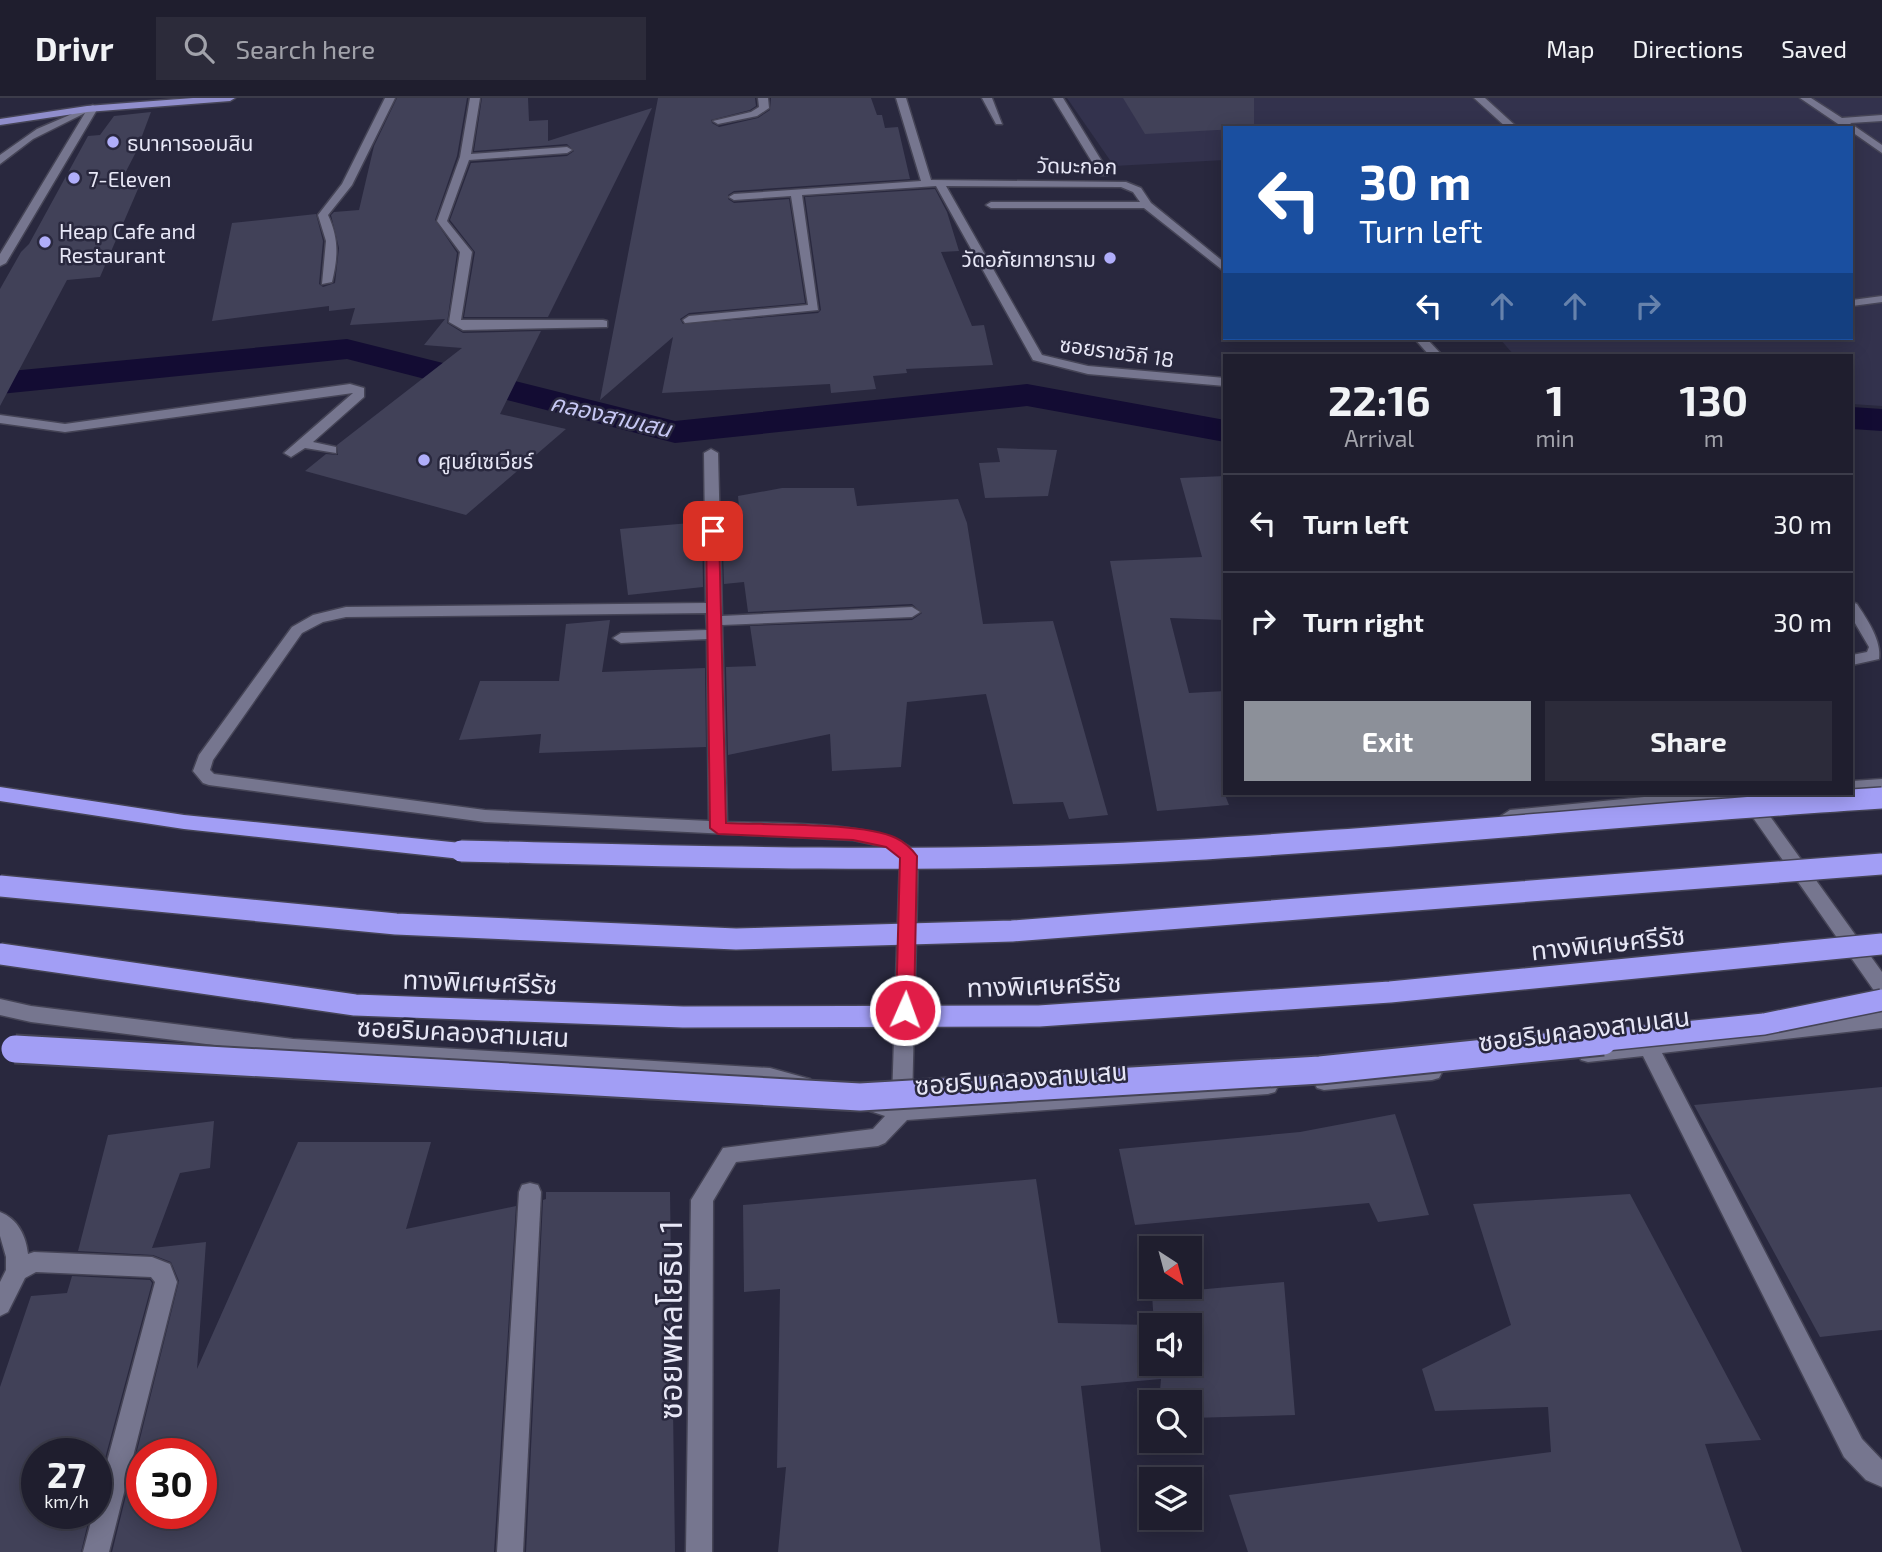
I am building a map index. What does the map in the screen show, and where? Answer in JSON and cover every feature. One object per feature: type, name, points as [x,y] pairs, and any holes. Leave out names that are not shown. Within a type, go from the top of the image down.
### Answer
[{"type":"highway","points":[[0,794],[184,821],[461,851],[751,858],[996,858],[1304,843],[1729,807],[1882,798]]},
{"type":"highway","name":"ทางพิเศษศรีรัช","points":[[0,886],[396,924],[736,939],[1012,932],[1882,864]]},
{"type":"highway","name":"ทางพิเศษศรีรัช","points":[[0,954],[355,1005],[684,1017],[1039,1016],[1390,992],[1882,944]]},
{"type":"highway","points":[[8,1047],[860,1097],[1320,1070],[1764,1024],[1882,1000]]},
{"type":"main road","points":[[0,122],[90,108],[230,98]]},
{"type":"street","points":[[326,282],[334,251],[333,236],[323,215],[347,185],[390,98]]},
{"type":"street","points":[[475,98],[465,157],[442,221],[466,252],[455,322],[463,326],[603,324]]},
{"type":"street","points":[[718,121],[754,114],[764,108],[763,98]]},
{"type":"street","name":"ซอยราชวิถี 18","points":[[901,98],[933,183],[1037,357],[1071,367],[1223,383]]},
{"type":"street","points":[[987,98],[999,122]]},
{"type":"street","points":[[1058,98],[1104,173]]},
{"type":"street","points":[[1479,98],[1511,126]]},
{"type":"street","points":[[1805,98],[1848,126]]},
{"type":"street","points":[[0,161],[33,135],[90,108]]},
{"type":"street","points":[[0,263],[90,108]]},
{"type":"street","points":[[1841,121],[1882,118]]},
{"type":"street","points":[[1853,129],[1882,150]]},
{"type":"street","points":[[465,157],[567,150]]},
{"type":"street","name":"วัดมะกอก","points":[[734,197],[933,183],[1122,184],[1138,190],[1147,205],[1223,267]]},
{"type":"street","points":[[689,320],[814,308],[796,192]]},
{"type":"street","points":[[990,205],[1147,205]]},
{"type":"street","points":[[1853,303],[1882,299]]},
{"type":"street","points":[[1422,340],[1435,354]]},
{"type":"street","points":[[0,419],[65,428],[350,388],[360,391],[358,397],[296,448],[331,450]]},
{"type":"street","points":[[711,453],[718,828]]},
{"type":"street","points":[[1853,609],[1877,647],[1873,656],[1853,660]]},
{"type":"street","points":[[912,612],[714,621],[346,612],[318,618],[298,630],[205,759],[201,771],[209,779],[485,816],[853,834],[891,842],[909,856],[1040,852],[1414,826],[1724,795]]},
{"type":"street","points":[[621,638],[714,621]]},
{"type":"street","points":[[1853,786],[1882,785]]},
{"type":"street","points":[[1745,795],[1882,986]]},
{"type":"street","points":[[902,1112],[909,856]]},
{"type":"street","name":"ซอยริมคลองสามเสน","points":[[0,1007],[32,1014],[293,1046],[770,1076],[902,1112],[1364,1080],[1882,1020]]},
{"type":"street","points":[[1649,1047],[1853,1448],[1882,1475]]},
{"type":"street","name":"ซอยพหลโยธิน 1","points":[[699,1552],[702,1200],[730,1154],[878,1137],[902,1112]]},
{"type":"street","points":[[510,1552],[530,1192]]},
{"type":"street","points":[[0,1222],[10,1229],[19,1252],[17,1271],[0,1305]]},
{"type":"street","points":[[17,1271],[34,1262],[152,1266],[162,1271],[166,1282],[96,1552]]},
{"type":"shaded area","points":[[1067,98],[1882,98],[1882,406],[1853,404],[1853,354],[1513,354],[1501,340],[1853,340],[1853,126],[1223,126],[1223,160],[1114,166]]},
{"type":"building","points":[[397,98],[467,98],[457,156],[435,220],[457,253],[447,323],[463,333],[541,331],[500,414],[566,429],[466,515],[305,471],[326,454],[338,455],[337,445],[462,348],[424,345],[445,319],[350,325],[355,308],[329,311],[329,306],[212,321],[232,223],[316,214],[323,241],[319,284],[323,287],[335,283],[339,248],[331,215],[334,212],[359,210],[374,146]]},
{"type":"building","points":[[482,98],[528,98],[529,121],[548,120],[548,141],[652,108],[548,317],[464,317],[475,252],[450,220],[471,163],[567,156],[574,151],[567,144],[474,151]]},
{"type":"building","points":[[658,98],[755,98],[756,106],[750,110],[711,120],[719,127],[758,118],[770,110],[771,98],[871,98],[877,115],[882,115],[885,128],[898,127],[910,179],[734,191],[728,195],[728,199],[734,203],[789,199],[805,303],[689,313],[680,319],[683,324],[818,313],[821,310],[805,197],[935,189],[947,212],[959,251],[941,252],[972,326],[984,325],[993,365],[906,369],[907,373],[873,376],[876,389],[831,393],[830,384],[662,393],[673,337],[600,400]]},
{"type":"building","points":[[1123,98],[1254,98],[1254,126],[1223,126],[1223,130],[1145,134]]},
{"type":"building","points":[[151,112],[136,152],[120,183],[141,182],[100,277],[67,280],[0,406],[0,289],[21,252],[29,244],[88,136],[100,135],[114,116]]},
{"type":"building","points":[[997,448],[1057,450],[1048,496],[985,498],[979,463],[1000,462]]},
{"type":"building","points":[[1223,476],[1223,620],[1170,618],[1189,693],[1223,691],[1223,795],[1229,805],[1157,811],[1110,561],[1202,557],[1180,478]]},
{"type":"building","points":[[782,488],[854,488],[857,506],[958,499],[967,523],[983,624],[1053,621],[1108,815],[1069,819],[1063,802],[1013,804],[986,694],[907,702],[901,767],[832,771],[830,734],[728,755],[726,667],[756,666],[750,626],[912,620],[922,613],[912,604],[748,612],[744,582],[724,584],[722,521],[740,519],[738,496]]},
{"type":"building","points":[[702,522],[703,587],[628,595],[620,529]]},
{"type":"building","points":[[610,620],[602,672],[705,668],[706,747],[539,753],[541,734],[459,740],[480,681],[559,681],[566,624]]},
{"type":"building","points":[[1882,1087],[1882,1330],[1820,1337],[1694,1105]]},
{"type":"building","points":[[1395,1114],[1429,1215],[1378,1222],[1369,1203],[1135,1225],[1119,1149],[1300,1132]]},
{"type":"building","points":[[214,1121],[210,1168],[180,1173],[152,1248],[206,1242],[197,1369],[298,1142],[431,1142],[406,1229],[516,1206],[494,1552],[112,1552],[126,1495],[126,1529],[217,1529],[217,1438],[140,1438],[179,1281],[171,1262],[153,1255],[78,1251],[108,1135]]},
{"type":"building","points":[[1036,1179],[1058,1323],[1139,1325],[1139,1376],[1202,1376],[1202,1313],[1153,1313],[1152,1299],[1202,1299],[1202,1289],[1284,1282],[1295,1415],[1202,1418],[1202,1390],[1160,1390],[1161,1379],[1081,1386],[1101,1552],[778,1552],[786,1467],[777,1468],[780,1289],[744,1292],[743,1205]]},
{"type":"building","points":[[546,1192],[670,1192],[675,1552],[526,1552],[543,1200],[546,1199]]},
{"type":"building","points":[[1630,1194],[1761,1440],[1705,1444],[1742,1552],[1248,1552],[1229,1495],[1551,1452],[1548,1407],[1435,1411],[1422,1369],[1511,1325],[1473,1204]]},
{"type":"building","points":[[72,1276],[150,1280],[152,1283],[110,1438],[21,1438],[21,1529],[86,1529],[81,1552],[0,1552],[0,1387],[31,1296],[67,1293]]},
{"type":"waterway","name":"คลองสามเสน","points":[[0,383],[347,349],[675,432],[1027,395],[1223,431]]},
{"type":"waterway","name":"คลองสามเสน","points":[[1853,418],[1882,420]]},
{"type":"place","name":"ธนาคารออมสิน","points":[[113,142]]},
{"type":"place","name":"7-Eleven","points":[[74,178]]},
{"type":"place","name":"Heap Cafe and Restaurant","points":[[45,242]]},
{"type":"place","name":"วัดอภัยทายาราม","points":[[1110,258]]},
{"type":"place","name":"ศูนย์เซเวียร์","points":[[424,460]]},
{"type":"route","points":[[713,531],[718,828],[853,834],[891,842],[909,856],[905,1010]]}]
